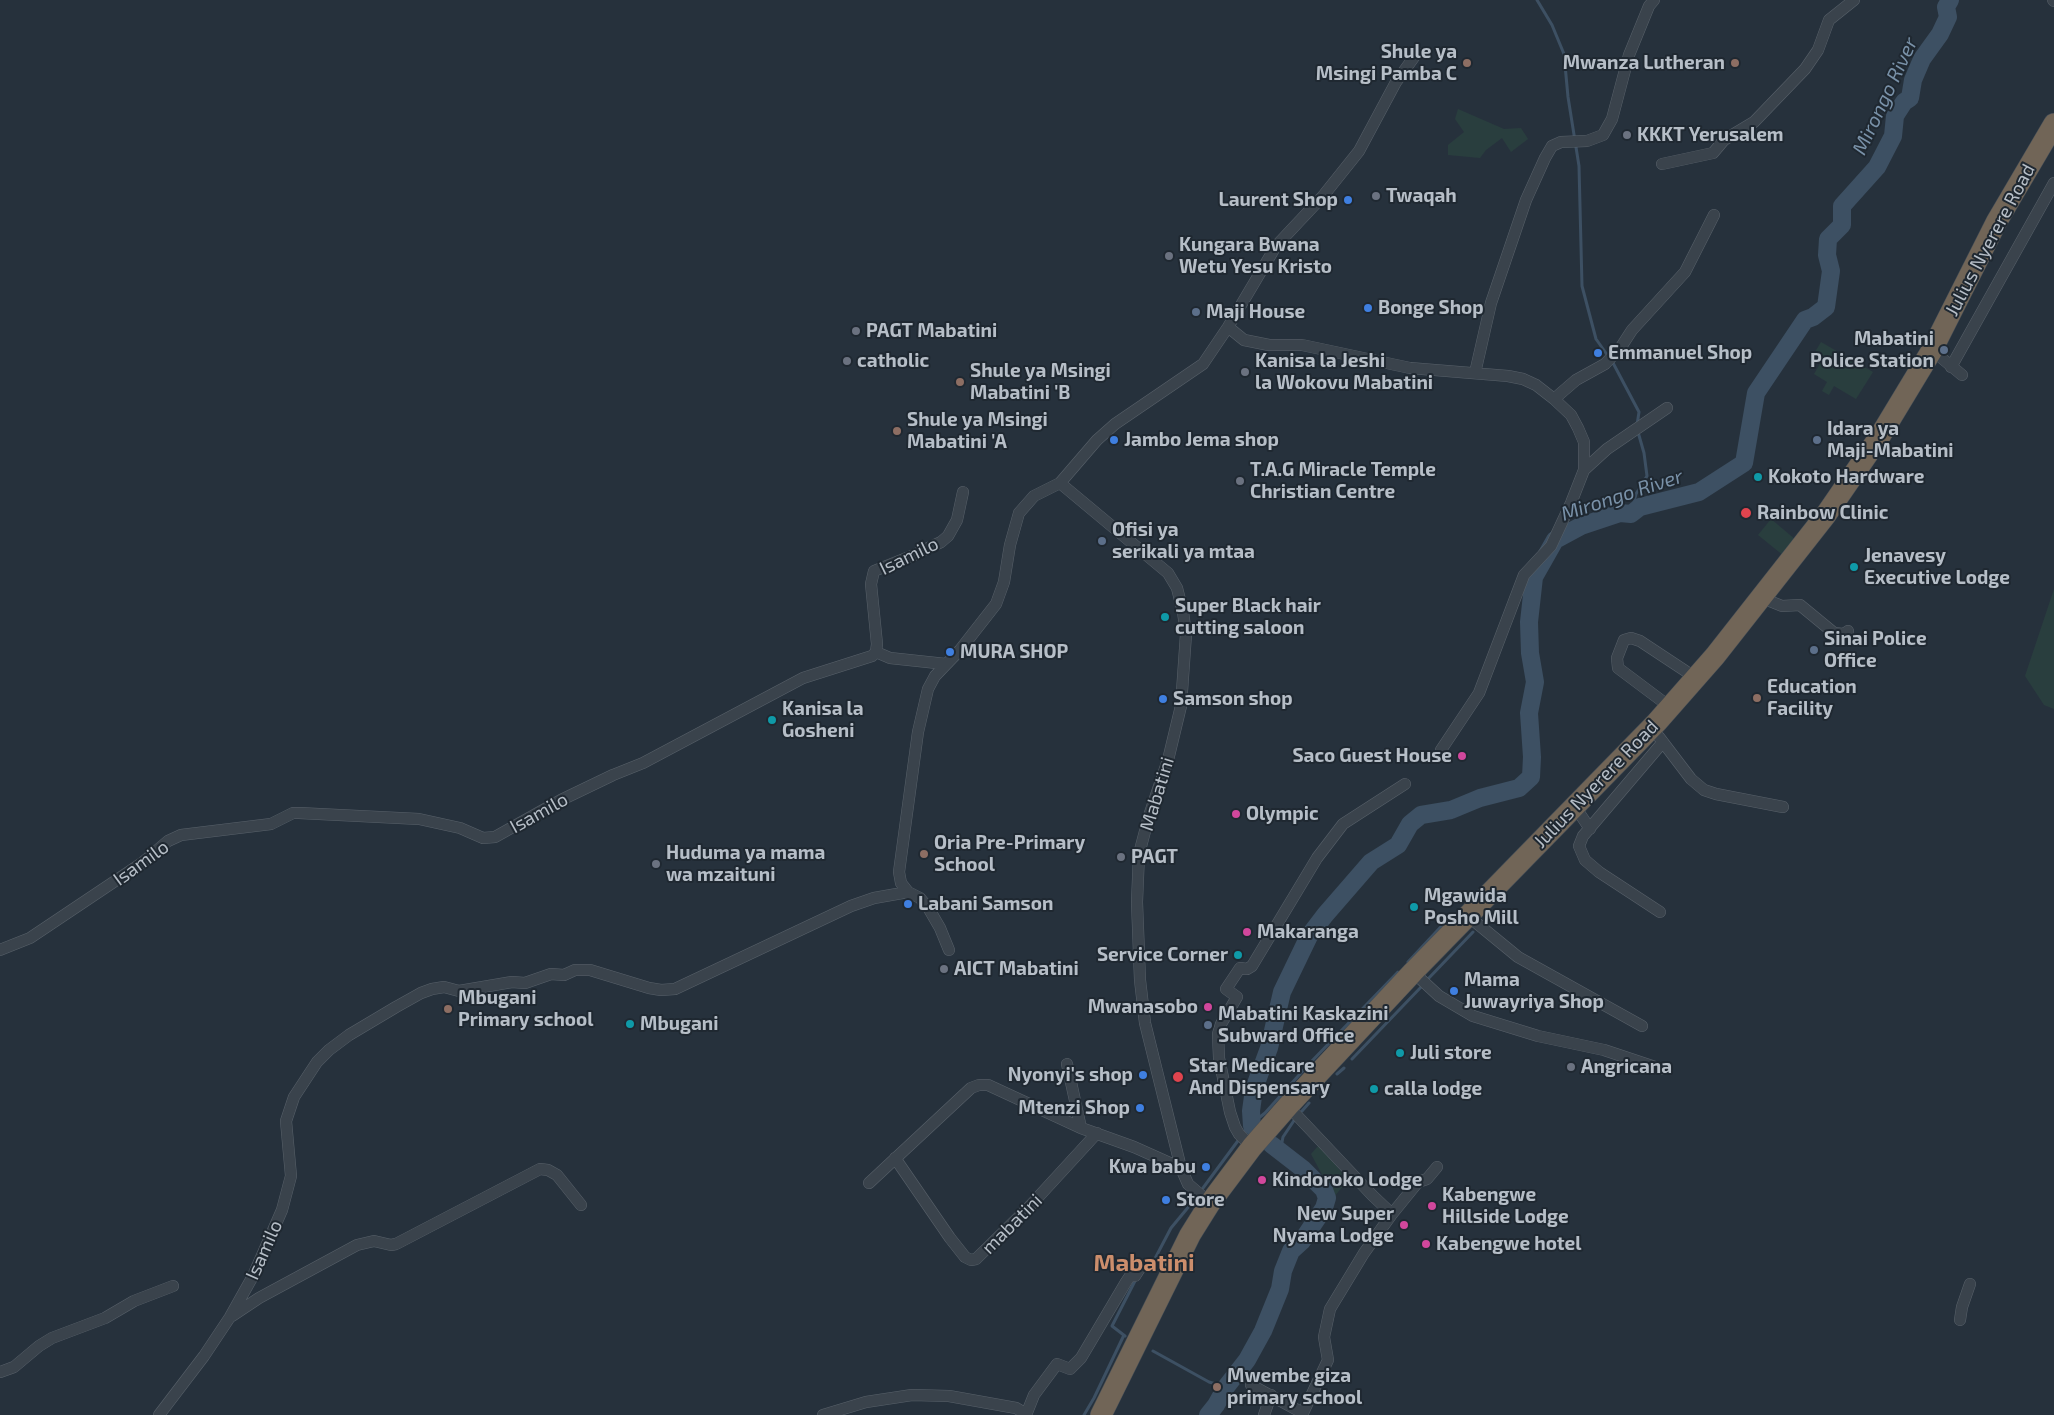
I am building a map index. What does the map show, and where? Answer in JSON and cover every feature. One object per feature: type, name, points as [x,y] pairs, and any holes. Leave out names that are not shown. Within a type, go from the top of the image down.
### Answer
[{"type":"highway","name":"Julius Nyerere Road","points":[[1101,1415],[1186,1242],[1245,1140],[1288,1106],[1421,980],[1468,916],[1574,805],[1658,735],[1670,707],[1762,598],[1824,516],[1880,436],[1932,350],[1997,221],[2054,124]]},
{"type":"street","points":[[1475,373],[1491,304],[1523,209],[1537,176],[1552,146],[1561,142],[1587,141],[1603,136],[1612,119],[1629,55],[1649,6],[1654,0]]},
{"type":"street","points":[[1662,164],[1713,153],[1724,140],[1754,122],[1790,87],[1813,57],[1818,50],[1829,20],[1854,0]]},
{"type":"street","points":[[949,950],[940,928],[929,909],[920,898],[908,892],[901,883],[899,872],[918,732],[928,688],[935,676],[980,625],[999,598],[1019,513],[1034,496],[1060,483],[1097,440],[1116,424],[1202,364],[1228,327],[1276,246],[1323,196],[1356,156],[1396,82],[1417,53]]},
{"type":"street","points":[[1951,367],[2054,184]]},
{"type":"street","points":[[1554,398],[1576,380],[1605,364],[1621,347],[1638,322],[1685,272],[1714,215]]},
{"type":"street","points":[[1228,327],[1244,340],[1269,345],[1302,345],[1410,368],[1508,376],[1523,379],[1536,385],[1554,398],[1571,415],[1578,428],[1584,442],[1584,470],[1551,546],[1524,575],[1479,693],[1441,750]]},
{"type":"street","points":[[1932,350],[1962,375]]},
{"type":"street","points":[[1584,470],[1607,449],[1667,408]]},
{"type":"street","name":"Mabatini","points":[[1060,483],[1168,574],[1177,588],[1183,612],[1186,634],[1180,706],[1168,760],[1139,854],[1137,902],[1140,980],[1145,1023],[1181,1168],[1188,1184],[1210,1203]]},
{"type":"street","name":"Isamilo","points":[[0,950],[30,938],[142,863],[168,841],[181,835],[265,825],[293,813],[299,813],[419,819],[460,828],[483,838],[495,837],[561,800],[643,763],[803,678],[866,659],[876,652],[877,644],[871,584],[874,571],[941,542],[948,536],[957,520],[963,492]]},
{"type":"street","points":[[1762,598],[1782,606],[1800,605],[1834,633],[1844,634],[1848,631]]},
{"type":"street","points":[[1670,707],[1618,668],[1617,658],[1624,640],[1631,638],[1640,641],[1696,678]]},
{"type":"street","points":[[876,652],[890,658],[946,664]]},
{"type":"street","points":[[1660,912],[1599,872],[1585,860],[1579,846],[1583,836],[1658,735],[1691,779],[1704,790],[1716,794],[1783,806]]},
{"type":"street","points":[[1245,1140],[1230,1112],[1218,1046],[1218,1034],[1237,997],[1226,989],[1240,968],[1247,969],[1252,966],[1316,858],[1343,824],[1405,784]]},
{"type":"street","points":[[1574,805],[1590,829]]},
{"type":"street","name":"Isamilo","points":[[159,1415],[204,1356],[230,1317],[253,1276],[282,1210],[288,1191],[291,1176],[286,1132],[288,1112],[294,1097],[317,1062],[348,1035],[421,993],[444,987],[459,991],[512,982],[525,983],[551,974],[564,974],[575,970],[590,970],[649,988],[674,989],[751,951],[851,906],[881,896],[908,892]]},
{"type":"street","points":[[1468,916],[1518,957],[1642,1026]]},
{"type":"street","points":[[1421,980],[1439,996],[1473,1016],[1538,1036],[1604,1050],[1661,1068]]},
{"type":"street","points":[[1067,1064],[1081,1128]]},
{"type":"street","points":[[869,1183],[970,1088],[979,1085],[988,1085],[1081,1128],[1181,1168]]},
{"type":"street","points":[[1288,1106],[1392,1214]]},
{"type":"street","name":"mabatini","points":[[895,1158],[950,1238],[965,1257],[971,1260],[976,1259],[1030,1206],[1097,1133]]},
{"type":"street","points":[[1251,1385],[1271,1394],[1302,1414],[1328,1360],[1324,1337],[1330,1309],[1364,1253],[1392,1214],[1418,1182],[1427,1179],[1437,1167]]},
{"type":"street","points":[[230,1317],[259,1298],[357,1245],[374,1241],[391,1245],[396,1244],[540,1169],[548,1170],[557,1175],[581,1205]]},
{"type":"street","points":[[822,1415],[866,1402],[912,1395],[949,1396],[1016,1408],[1026,1414],[1034,1395],[1057,1364],[1070,1369],[1081,1358],[1126,1282],[1130,1276],[1135,1276],[1142,1265]]},
{"type":"street","points":[[1960,1320],[1962,1307],[1970,1284]]},
{"type":"street","points":[[0,1372],[14,1367],[39,1346],[52,1338],[105,1318],[134,1301],[173,1286]]},
{"type":"street","points":[[1264,1415],[1271,1394]]},
{"type":"green space","points":[[1458,109],[1504,129],[1521,128],[1528,139],[1511,152],[1502,138],[1486,150],[1480,158],[1448,155],[1448,145],[1464,132],[1455,119]]},
{"type":"green space","points":[[1821,342],[1873,372],[1856,399],[1834,386],[1829,395],[1822,391],[1827,382],[1814,374],[1821,362],[1812,357]]},
{"type":"green space","points":[[1771,519],[1796,540],[1784,556],[1758,535]]},
{"type":"green space","points":[[2054,589],[2054,709],[2044,705],[2025,676]]},
{"type":"green space","points":[[1319,1145],[1348,1180],[1334,1197],[1311,1154]]},
{"type":"waterway","points":[[1537,0],[1552,25],[1564,54],[1568,97],[1579,166],[1582,286],[1596,339],[1608,356]]},
{"type":"waterway","name":"Mirongo River","points":[[1252,1126],[1251,1111],[1254,1089],[1269,1048],[1282,992],[1309,936],[1325,915],[1371,862],[1398,845],[1410,824],[1421,815],[1451,810],[1480,798],[1519,788],[1531,777],[1532,757],[1529,713],[1535,682],[1530,653],[1529,622],[1534,577],[1555,540],[1581,526],[1620,513],[1631,514],[1640,507],[1699,492],[1744,463],[1756,393],[1805,320],[1813,317],[1826,307],[1831,271],[1827,255],[1828,239],[1842,225],[1842,206],[1877,167],[1893,136],[1895,116],[1904,102],[1910,98],[1913,80],[1922,59],[1940,34],[1948,17],[1946,7],[1950,0]]},
{"type":"waterway","points":[[1612,361],[1639,412],[1637,425]]},
{"type":"waterway","points":[[1631,514],[1636,494],[1647,476],[1644,453],[1638,432]]},
{"type":"waterway","points":[[1408,962],[1450,917]]},
{"type":"waterway","points":[[1427,980],[1473,932]]},
{"type":"waterway","points":[[1252,1118],[1260,1117],[1265,1113],[1308,1065],[1398,972]]},
{"type":"waterway","points":[[1352,1059],[1423,985]]},
{"type":"waterway","points":[[1337,1074],[1344,1068]]},
{"type":"waterway","points":[[1302,1111],[1309,1103]]},
{"type":"waterway","points":[[1280,1152],[1283,1137],[1295,1119]]},
{"type":"waterway","points":[[1243,1133],[1251,1123]]},
{"type":"waterway","points":[[1203,1188],[1240,1138]]},
{"type":"waterway","name":"Mirongo River","points":[[1208,1415],[1226,1387],[1247,1360],[1263,1331],[1280,1289],[1283,1271],[1291,1251],[1302,1241],[1324,1208],[1327,1198],[1324,1190],[1303,1169],[1272,1145]]},
{"type":"waterway","points":[[1144,1270],[1150,1268],[1171,1228],[1195,1199]]},
{"type":"waterway","points":[[1125,1336],[1112,1326],[1136,1279]]},
{"type":"waterway","points":[[1084,1415],[1124,1335]]},
{"type":"waterway","points":[[1153,1351],[1209,1382],[1226,1387]]},
{"type":"place","name":"Shule ya Msingi Pamba C","points":[[1467,63]]},
{"type":"place","name":"Mwanza Lutheran","points":[[1735,63]]},
{"type":"place","name":"KKKT Yerusalem","points":[[1627,135]]},
{"type":"place","name":"Twaqah","points":[[1376,196]]},
{"type":"place","name":"Laurent Shop","points":[[1348,200]]},
{"type":"place","name":"Kungara Bwana Wetu Yesu Kristo","points":[[1169,256]]},
{"type":"place","name":"Bonge Shop","points":[[1368,308]]},
{"type":"place","name":"Maji House","points":[[1196,312]]},
{"type":"place","name":"PAGT Mabatini","points":[[856,331]]},
{"type":"place","name":"Mabatini Police Station","points":[[1944,350]]},
{"type":"place","name":"Emmanuel Shop","points":[[1598,353]]},
{"type":"place","name":"catholic","points":[[847,361]]},
{"type":"place","name":"Kanisa la Jeshi la Wokovu Mabatini","points":[[1245,372]]},
{"type":"place","name":"Shule ya Msingi Mabatini 'B","points":[[960,382]]},
{"type":"place","name":"Shule ya Msingi Mabatini 'A","points":[[897,431]]},
{"type":"place","name":"Jambo Jema shop","points":[[1114,440]]},
{"type":"place","name":"Idara ya Maji-Mabatini","points":[[1817,440]]},
{"type":"place","name":"Kokoto Hardware","points":[[1758,477]]},
{"type":"place","name":"T.A.G Miracle Temple Christian Centre","points":[[1240,481]]},
{"type":"place","name":"Rainbow Clinic","points":[[1746,513]]},
{"type":"place","name":"Ofisi ya serikali ya mtaa","points":[[1102,541]]},
{"type":"place","name":"Jenavesy Executive Lodge","points":[[1854,567]]},
{"type":"place","name":"Super Black hair cutting saloon","points":[[1165,617]]},
{"type":"place","name":"Sinai Police Office","points":[[1814,650]]},
{"type":"place","name":"MURA SHOP","points":[[950,652]]},
{"type":"place","name":"Education Facility","points":[[1757,698]]},
{"type":"place","name":"Samson shop","points":[[1163,699]]},
{"type":"place","name":"Kanisa la Gosheni","points":[[772,720]]},
{"type":"place","name":"Saco Guest House","points":[[1462,756]]},
{"type":"place","name":"Olympic","points":[[1236,814]]},
{"type":"place","name":"Oria Pre-Primary School","points":[[924,854]]},
{"type":"place","name":"PAGT","points":[[1121,857]]},
{"type":"place","name":"Huduma ya mama wa mzaituni","points":[[656,864]]},
{"type":"place","name":"Labani Samson","points":[[908,904]]},
{"type":"place","name":"Mgawida Posho Mill","points":[[1414,907]]},
{"type":"place","name":"Makaranga","points":[[1247,932]]},
{"type":"place","name":"Service Corner","points":[[1238,955]]},
{"type":"place","name":"AICT Mabatini","points":[[944,969]]},
{"type":"place","name":"Mama Juwayriya Shop","points":[[1454,991]]},
{"type":"place","name":"Mwanasobo","points":[[1208,1007]]},
{"type":"place","name":"Mbugani Primary school","points":[[448,1009]]},
{"type":"place","name":"Mbugani","points":[[630,1024]]},
{"type":"place","name":"Mabatini Kaskazini Subward Office","points":[[1208,1025]]},
{"type":"place","name":"Juli store","points":[[1400,1053]]},
{"type":"place","name":"Angricana","points":[[1571,1067]]},
{"type":"place","name":"Nyonyi's shop","points":[[1143,1075]]},
{"type":"place","name":"Star Medicare And Dispensary","points":[[1178,1077]]},
{"type":"place","name":"calla lodge","points":[[1374,1089]]},
{"type":"place","name":"Mtenzi Shop","points":[[1140,1108]]},
{"type":"place","name":"Kwa babu","points":[[1206,1167]]},
{"type":"place","name":"Kindoroko Lodge","points":[[1262,1180]]},
{"type":"place","name":"Store","points":[[1166,1200]]},
{"type":"place","name":"Kabengwe Hillside Lodge","points":[[1432,1206]]},
{"type":"place","name":"New Super Nyama Lodge","points":[[1404,1225]]},
{"type":"place","name":"Kabengwe hotel","points":[[1426,1244]]},
{"type":"place","name":"Mwembe giza primary school","points":[[1217,1387]]},
{"type":"district","name":"Mabatini","points":[[1144,1263]]}]
